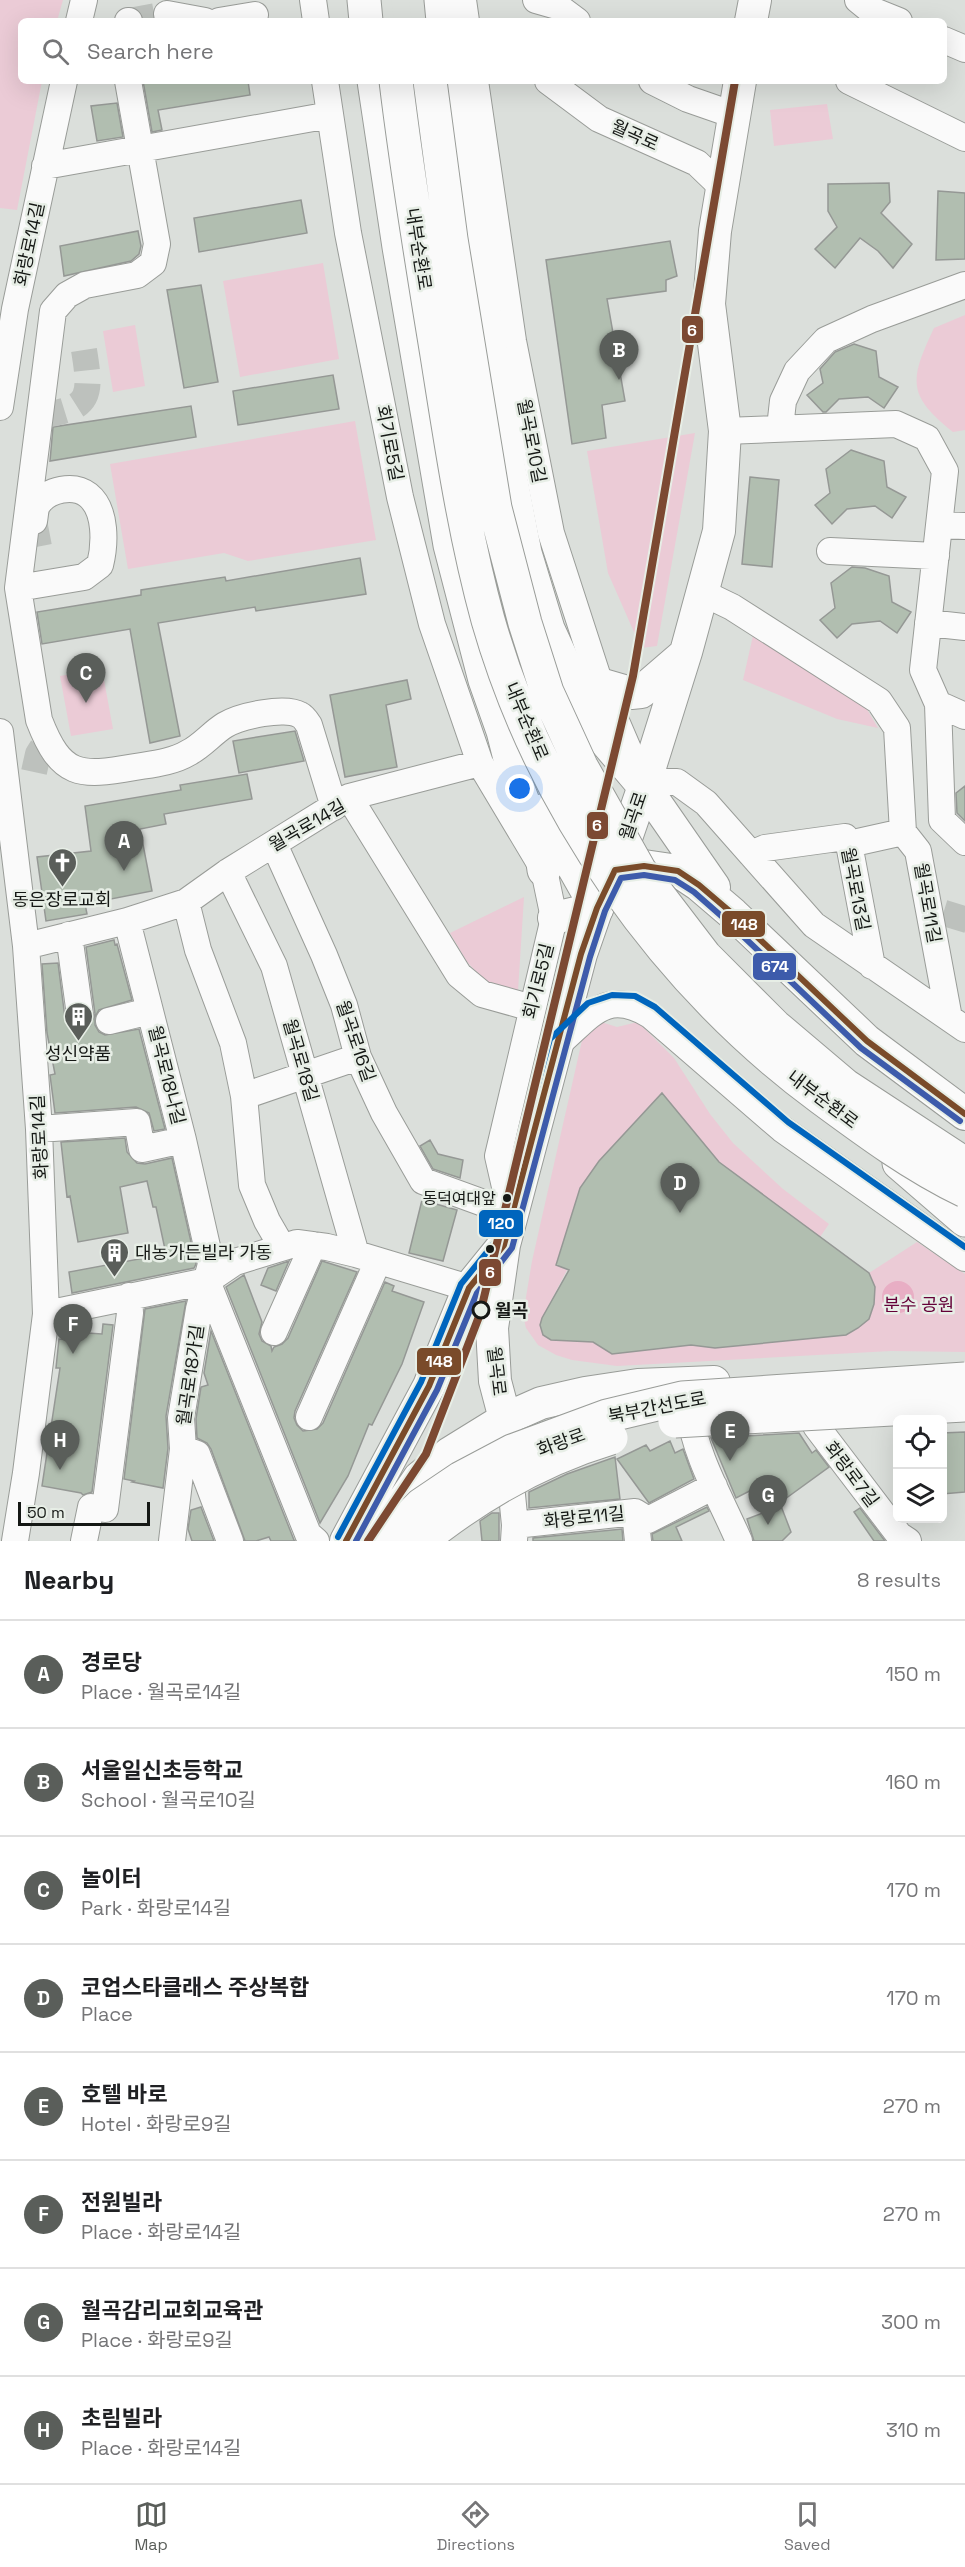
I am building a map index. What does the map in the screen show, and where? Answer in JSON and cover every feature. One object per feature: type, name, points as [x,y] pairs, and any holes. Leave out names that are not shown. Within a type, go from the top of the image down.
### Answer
[{"type":"highway","points":[[364,0],[366,18]]},
{"type":"highway","points":[[387,0],[389,18]]},
{"type":"highway","points":[[421,0],[423,18]]},
{"type":"highway","points":[[441,0],[444,18]]},
{"type":"highway","points":[[374,84],[399,247],[450,545],[485,680],[577,920]]},
{"type":"highway","name":"내부순환로","points":[[396,84],[412,208],[464,515],[489,623],[532,736],[586,838],[614,882],[670,957],[768,1056],[852,1121],[931,1173],[965,1191]]},
{"type":"highway","name":"내부순환로","points":[[430,84],[451,239],[495,508],[525,623],[547,692],[581,766],[640,871],[705,956],[775,1026],[846,1086],[965,1164]]},
{"type":"highway","points":[[451,84],[464,186],[506,453],[525,553],[548,629],[592,725],[644,786]]},
{"type":"highway","points":[[503,731],[516,786],[542,860]]},
{"type":"highway","points":[[852,1121],[965,1220]]},
{"type":"highway","name":"북부간선도로","points":[[385,1541],[421,1505],[461,1478],[512,1451],[607,1416],[682,1398],[965,1379]]},
{"type":"highway","name":"북부간선도로","points":[[421,1541],[478,1499],[508,1482],[550,1461],[601,1441],[644,1428],[678,1420],[965,1405]]},
{"type":"main road","points":[[752,18],[755,0]]},
{"type":"main road","name":"월곡로","points":[[509,1462],[505,1419],[495,1382],[492,1328],[511,1213],[558,1044],[577,920],[630,868],[632,817],[686,652],[719,531],[725,431],[709,304],[715,231],[739,84]]},
{"type":"main road","points":[[600,684],[631,693],[641,692],[686,652]]},
{"type":"main road","points":[[644,786],[734,914]]},
{"type":"main road","points":[[630,868],[678,871],[734,914],[867,1041],[965,1114]]},
{"type":"main road","name":"월곡로","points":[[346,1541],[429,1386],[469,1288],[504,1245]]},
{"type":"main road","points":[[376,1541],[418,1478],[450,1453],[505,1419],[541,1403],[585,1393],[638,1385],[965,1373]]},
{"type":"main road","name":"화랑로","points":[[395,1541],[470,1482],[553,1443],[606,1426],[689,1408],[965,1385]]},
{"type":"street","points":[[80,18],[84,0]]},
{"type":"street","points":[[313,0],[316,18]]},
{"type":"street","points":[[463,0],[466,18]]},
{"type":"street","points":[[536,0],[557,6],[574,18]]},
{"type":"street","points":[[868,3],[894,18]]},
{"type":"street","points":[[167,14],[189,18]]},
{"type":"street","points":[[237,18],[255,15]]},
{"type":"street","points":[[947,41],[965,49]]},
{"type":"street","name":"화랑로14길","points":[[0,407],[15,309],[63,84]]},
{"type":"street","points":[[129,84],[157,244],[153,263],[137,275],[85,285],[67,295],[53,311],[18,588],[39,720],[47,740],[58,758],[75,770],[98,773],[161,762],[187,754],[224,726],[243,717],[286,711],[302,715],[309,725],[341,802],[480,763]]},
{"type":"street","name":"회기로5길","points":[[325,84],[348,233],[400,497],[432,624],[480,763],[577,920],[532,1008],[498,1156],[511,1213]]},
{"type":"street","name":"월곡로10길","points":[[475,84],[495,230],[536,466],[551,533],[600,684],[644,786]]},
{"type":"street","name":"월곡로","points":[[552,84],[598,119],[697,163],[722,187]]},
{"type":"street","points":[[657,84],[688,99],[734,115]]},
{"type":"street","points":[[855,84],[965,138]]},
{"type":"street","points":[[45,166],[330,115]]},
{"type":"street","points":[[780,428],[783,401],[796,371],[825,340],[912,303],[965,285]]},
{"type":"street","points":[[725,431],[896,424],[927,438],[945,471],[923,670],[938,704],[942,820],[965,842]]},
{"type":"street","points":[[18,588],[84,577],[100,565],[105,545],[98,509],[88,495],[71,489],[50,493],[38,504],[34,521]]},
{"type":"street","points":[[939,525],[965,526]]},
{"type":"street","points":[[830,551],[936,556]]},
{"type":"street","points":[[703,593],[732,607],[879,701],[897,728],[903,832],[849,844]]},
{"type":"street","points":[[928,622],[965,627]]},
{"type":"street","points":[[938,704],[965,716]]},
{"type":"street","name":"화랑로14길","points":[[0,732],[26,946],[39,1129],[46,1314],[15,1541]]},
{"type":"street","name":"월곡로13길","points":[[644,786],[659,782],[677,782],[706,803],[814,925],[957,1024]]},
{"type":"street","name":"월곡로14길","points":[[26,946],[127,921],[186,902],[228,872],[341,802],[459,975],[482,994],[532,1008]]},
{"type":"street","name":"월곡로11길","points":[[903,832],[918,851],[957,1024]]},
{"type":"street","name":"월곡로13길","points":[[751,854],[765,848],[845,837],[849,844],[872,966]]},
{"type":"street","name":"월곡로16길","points":[[274,844],[344,1005],[358,1057],[384,1113],[423,1181],[511,1213]]},
{"type":"street","name":"월곡로18길","points":[[228,872],[274,966],[305,1075],[367,1257]]},
{"type":"street","points":[[186,902],[198,950],[233,1043],[244,1096],[252,1185],[267,1221],[282,1248]]},
{"type":"street","name":"월곡로18나길","points":[[127,921],[183,1140],[211,1264],[207,1281]]},
{"type":"street","points":[[69,936],[80,1015]]},
{"type":"street","points":[[558,1044],[593,1011],[615,1004],[633,1005],[650,1015],[782,1129],[965,1258]]},
{"type":"street","name":"월곡로18나길","points":[[109,1021],[150,1011]]},
{"type":"street","points":[[244,1096],[358,1057]]},
{"type":"street","name":"월곡로18나길","points":[[39,1129],[137,1122],[142,1149],[183,1140]]},
{"type":"street","points":[[46,1314],[207,1281],[235,1262],[297,1243],[367,1257],[469,1288]]},
{"type":"street","points":[[274,1332],[313,1245]]},
{"type":"street","points":[[309,1418],[367,1257]]},
{"type":"street","points":[[207,1281],[308,1534],[316,1541]]},
{"type":"street","name":"월곡로18가길","points":[[172,1541],[183,1449],[181,1418],[199,1309],[207,1281]]},
{"type":"street","points":[[84,1541],[91,1508],[105,1509],[130,1313],[129,1296]]},
{"type":"street","name":"화랑로7길","points":[[813,1398],[816,1426],[899,1535],[908,1541]]},
{"type":"street","points":[[689,1408],[692,1432],[702,1460],[739,1541]]},
{"type":"street","points":[[183,1449],[197,1454],[230,1541]]},
{"type":"street","name":"화랑로11길","points":[[509,1462],[514,1533],[635,1512],[648,1520],[714,1486]]},
{"type":"street","points":[[635,1512],[638,1541]]},
{"type":"green space","points":[[0,0],[63,0],[58,18],[18,18],[18,84],[41,84],[17,210],[0,208]]},
{"type":"green space","points":[[827,104],[833,139],[774,146],[770,110]]},
{"type":"green space","points":[[323,263],[339,359],[240,377],[223,281]]},
{"type":"green space","points":[[965,315],[965,430],[953,432],[927,407],[920,396],[917,374],[934,328]]},
{"type":"green space","points":[[135,325],[145,386],[113,392],[103,331]]},
{"type":"green space","points":[[355,421],[376,540],[248,561],[224,553],[128,569],[110,464]]},
{"type":"green space","points":[[695,433],[657,646],[641,648],[608,573],[587,451]]},
{"type":"green space","points":[[754,631],[865,706],[878,728],[837,719],[743,680]]},
{"type":"green space","points":[[102,669],[113,729],[71,736],[60,676]]},
{"type":"green space","points":[[524,897],[518,991],[489,985],[467,962],[450,933]]},
{"type":"green space","name":"분수 공원","points":[[601,1022],[617,1027],[638,1022],[674,1058],[710,1114],[733,1143],[783,1189],[829,1224],[820,1237],[719,1162],[662,1093],[599,1161],[580,1188],[556,1265],[567,1270],[542,1318],[540,1325],[543,1335],[551,1340],[593,1342],[613,1354],[691,1345],[715,1348],[846,1335],[869,1319],[874,1304],[875,1288],[869,1273],[917,1242],[965,1274],[965,1352],[891,1351],[617,1366],[572,1360],[556,1355],[538,1345],[526,1328],[523,1315],[532,1261],[583,1036]]},
{"type":"shaded area","points":[[898,1281],[910,1285],[914,1297],[910,1309],[898,1313],[886,1309],[882,1297],[886,1285]]},
{"type":"pier","points":[[391,0],[409,0],[412,18],[394,18]]},
{"type":"building","points":[[144,84],[248,84],[250,95],[158,110],[162,130],[152,132]]},
{"type":"building","points":[[117,103],[123,137],[97,141],[91,106]]},
{"type":"building","points":[[889,183],[890,202],[881,213],[912,244],[893,268],[878,251],[860,238],[835,268],[815,249],[837,227],[828,211],[828,184]]},
{"type":"building","points":[[938,191],[965,193],[965,259],[936,260]]},
{"type":"building","points":[[301,200],[307,233],[199,252],[194,218]]},
{"type":"building","points":[[138,231],[141,246],[139,254],[131,261],[64,276],[60,246]]},
{"type":"building","points":[[670,241],[677,276],[666,280],[666,291],[607,299],[625,401],[602,405],[606,438],[572,444],[546,260]]},
{"type":"building","points":[[201,285],[218,382],[184,388],[167,290]]},
{"type":"building","points":[[854,344],[876,351],[879,377],[898,387],[884,408],[868,397],[839,399],[826,412],[823,412],[807,395],[823,383],[820,369],[835,352]]},
{"type":"building","points":[[333,375],[339,409],[238,425],[233,391]]},
{"type":"building","points":[[191,406],[196,437],[50,461],[53,427]]},
{"type":"building","points":[[851,450],[884,461],[887,487],[906,497],[892,518],[875,506],[847,509],[832,524],[815,505],[830,493],[826,469]]},
{"type":"building","points":[[750,477],[779,480],[772,567],[742,564]]},
{"type":"building","points":[[360,558],[366,594],[256,611],[255,607],[158,623],[180,736],[150,743],[130,629],[42,644],[37,612],[141,595],[141,590],[225,577],[226,581]]},
{"type":"building","points":[[852,567],[865,568],[889,576],[892,602],[911,612],[897,633],[880,621],[852,624],[837,638],[820,620],[835,608],[831,583]]},
{"type":"building","points":[[407,680],[411,699],[386,705],[397,767],[345,777],[330,695]]},
{"type":"building","points":[[295,731],[304,761],[239,773],[233,741]]},
{"type":"building","points":[[247,774],[252,799],[164,814],[166,824],[140,829],[152,891],[85,904],[87,914],[46,921],[37,857],[91,851],[85,806],[181,790],[180,785]]},
{"type":"building","points":[[965,786],[965,821],[957,813],[956,793]]},
{"type":"building","points":[[114,940],[132,1000],[99,1010],[95,1017],[95,1025],[99,1032],[105,1035],[139,1029],[165,1129],[154,1131],[149,1113],[136,1107],[55,1113],[50,1075],[55,1074],[47,1033],[42,964],[58,963],[65,1018],[74,1029],[83,1030],[90,1026],[95,1014],[86,947]]},
{"type":"building","points":[[662,1093],[719,1162],[869,1273],[875,1287],[874,1304],[869,1319],[846,1335],[715,1348],[691,1345],[612,1354],[593,1342],[551,1340],[543,1335],[540,1325],[542,1318],[569,1270],[556,1265],[580,1188],[599,1161]]},
{"type":"building","points":[[125,1138],[127,1152],[137,1163],[145,1164],[172,1158],[196,1264],[194,1268],[72,1293],[69,1272],[166,1254],[156,1207],[153,1207],[147,1181],[120,1187],[128,1233],[78,1242],[70,1196],[67,1197],[61,1142]]},
{"type":"building","points":[[430,1140],[438,1154],[463,1160],[460,1178],[433,1169],[420,1146]]},
{"type":"building","points":[[422,1200],[457,1210],[443,1261],[409,1253]]},
{"type":"building","points":[[289,1261],[276,1291],[261,1285],[268,1268]]},
{"type":"building","points":[[322,1261],[357,1272],[295,1411],[294,1418],[303,1431],[317,1429],[323,1423],[385,1282],[394,1286],[392,1291],[424,1302],[402,1364],[372,1425],[369,1424],[348,1476],[320,1523],[226,1287],[244,1275],[262,1322],[259,1334],[262,1341],[271,1346],[272,1351],[274,1347],[282,1344],[288,1338]]},
{"type":"building","points":[[186,1301],[166,1416],[168,1448],[163,1488],[132,1482],[134,1481],[124,1479],[145,1309]]},
{"type":"building","points":[[103,1324],[113,1325],[92,1492],[83,1495],[42,1486],[60,1368],[56,1368],[59,1339],[73,1340],[73,1332],[102,1334]]},
{"type":"building","points":[[211,1331],[295,1541],[271,1541],[269,1537],[256,1541],[245,1541],[211,1449],[207,1443],[197,1438],[196,1419],[201,1387],[208,1385],[204,1373]]},
{"type":"building","points":[[965,1432],[965,1492],[947,1494],[947,1433]]},
{"type":"building","points":[[799,1433],[812,1453],[816,1450],[829,1467],[785,1499],[771,1480],[736,1498],[711,1438]]},
{"type":"building","points":[[670,1441],[675,1453],[683,1449],[694,1479],[649,1503],[617,1459],[646,1445],[650,1451]]},
{"type":"building","points":[[615,1457],[620,1499],[529,1508],[529,1492],[567,1474]]},
{"type":"building","points":[[781,1506],[791,1532],[782,1541],[754,1541],[747,1519]]},
{"type":"building","points":[[201,1507],[214,1541],[192,1541],[188,1529],[191,1510]]},
{"type":"building","points":[[707,1507],[709,1511],[676,1527],[682,1541],[653,1541],[652,1534]]},
{"type":"building","points":[[860,1508],[885,1541],[874,1541],[854,1512]]},
{"type":"building","points":[[492,1513],[499,1513],[499,1541],[482,1541],[480,1521]]},
{"type":"building","points":[[622,1529],[623,1541],[533,1541],[533,1538]]},
{"type":"tunnel","points":[[145,18],[167,14]]},
{"type":"tunnel","points":[[39,416],[69,409],[78,405],[84,398],[88,380],[84,350]]},
{"type":"tunnel","points":[[34,521],[39,547]]},
{"type":"tunnel","points":[[34,772],[38,754],[47,740]]},
{"type":"tunnel","points":[[952,929],[960,903],[965,900]]},
{"type":"transit line","name":"6","points":[[368,1541],[426,1454],[480,1314],[633,676],[734,84]]},
{"type":"transit line","name":"148","points":[[346,1541],[429,1386],[469,1288],[504,1245],[581,954],[597,908],[615,870],[644,866],[678,871],[699,885],[733,914],[867,1041],[965,1114]]},
{"type":"transit line","name":"674","points":[[356,1541],[437,1390],[477,1293],[512,1248],[590,957],[605,911],[621,878],[644,875],[675,880],[694,892],[861,1048],[960,1121]]},
{"type":"transit line","name":"120","points":[[338,1537],[421,1382],[461,1284],[496,1241],[550,1039],[588,1003],[612,995],[635,996],[655,1007],[788,1122],[965,1247]]},
{"type":"place","name":"서울일신초등학교","points":[[619,380]]},
{"type":"place","name":"놀이터","points":[[86,703]]},
{"type":"place","name":"경로당","points":[[124,871]]},
{"type":"place","name":"동은장로교회","points":[[62,888]]},
{"type":"place","name":"성신약품","points":[[78,1042]]},
{"type":"place","name":"동덕여대앞","points":[[507,1198]]},
{"type":"place","name":"코업스타클래스 주상복합","points":[[680,1213]]},
{"type":"place","name":"대농가든빌라 가동","points":[[114,1278]]},
{"type":"place","name":"월곡","points":[[481,1310]]},
{"type":"place","name":"전원빌라","points":[[73,1354]]},
{"type":"place","name":"호텔 바로","points":[[730,1461]]},
{"type":"place","name":"초림빌라","points":[[60,1470]]},
{"type":"place","name":"월곡감리교회교육관","points":[[768,1525]]}]
